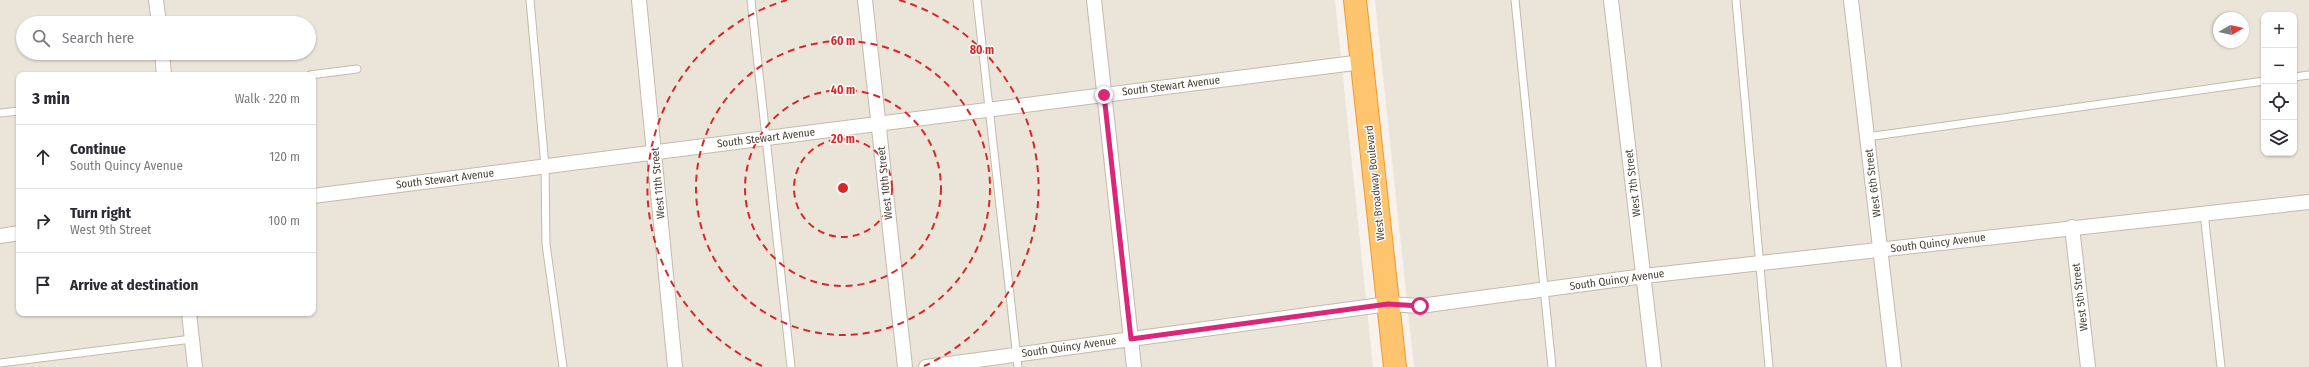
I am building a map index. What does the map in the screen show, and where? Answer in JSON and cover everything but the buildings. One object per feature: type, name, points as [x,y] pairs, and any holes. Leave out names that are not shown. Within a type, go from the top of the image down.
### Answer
[{"type":"highway","name":"West Broadway Boulevard","points":[[1355,0],[1395,367]]},
{"type":"street","points":[[156,0],[157,16]]},
{"type":"street","name":"West 11th Street","points":[[639,0],[675,367]]},
{"type":"street","name":"West 10th Street","points":[[865,0],[905,367]]},
{"type":"street","points":[[1094,0],[1134,367]]},
{"type":"street","name":"West 7th Street","points":[[1611,0],[1654,367]]},
{"type":"street","name":"West 6th Street","points":[[1851,0],[1894,367]]},
{"type":"street","points":[[163,60],[164,72]]},
{"type":"street","name":"South Stewart Avenue","points":[[316,196],[1362,62]]},
{"type":"street","name":"South Quincy Avenue","points":[[926,367],[1017,361],[1131,339],[1388,304],[1420,306],[1545,291],[1644,276],[2072,227],[2309,202]]},
{"type":"street","name":"West 5th Street","points":[[2072,227],[2088,367]]},
{"type":"street","points":[[0,236],[16,233]]},
{"type":"street","points":[[189,316],[195,367]]},
{"type":"lane","points":[[530,0],[545,166],[546,244],[564,367]]},
{"type":"lane","points":[[751,0],[791,367]]},
{"type":"lane","points":[[977,0],[1017,361]]},
{"type":"lane","points":[[1515,0],[1552,367]]},
{"type":"lane","points":[[1736,0],[1758,263],[1769,367]]},
{"type":"lane","points":[[316,74],[357,69]]},
{"type":"lane","points":[[2297,77],[2309,75]]},
{"type":"lane","points":[[1868,137],[2261,81]]},
{"type":"lane","points":[[0,113],[16,111]]},
{"type":"lane","points":[[2204,214],[2221,367]]},
{"type":"lane","points":[[0,363],[192,339]]},
{"type":"shaded area","points":[[0,0],[1335,0],[1373,367],[0,367]]},
{"type":"shaded area","points":[[1375,0],[2309,0],[2309,367],[1414,367]]},
{"type":"route","points":[[1104,95],[1131,339],[1388,304],[1420,306]]}]
